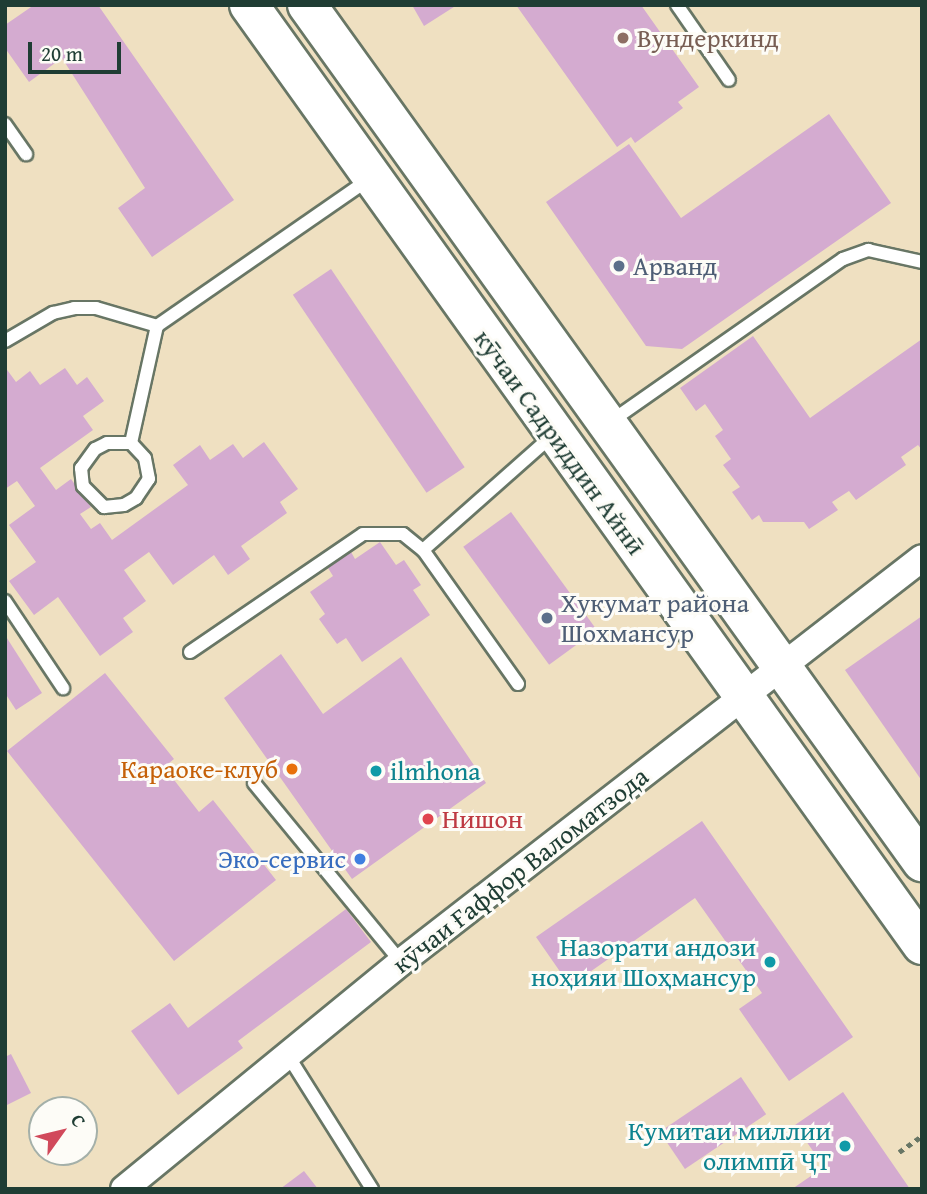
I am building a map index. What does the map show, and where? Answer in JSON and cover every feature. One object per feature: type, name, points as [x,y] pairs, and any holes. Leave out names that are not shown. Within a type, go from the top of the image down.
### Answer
[{"type":"highway","name":"кӯчаи Садриддин Айнӣ","points":[[249,5],[922,945]]},
{"type":"highway","name":"кӯчаи Садриддин Айнӣ","points":[[307,5],[922,862]]},
{"type":"street","points":[[371,178],[410,150]]},
{"type":"street","name":"кӯчаи Ғаффор Валоматзода","points":[[124,1189],[401,962],[922,558]]},
{"type":"lane","points":[[677,5],[729,80]]},
{"type":"lane","points":[[5,124],[26,154]]},
{"type":"lane","points":[[131,443],[157,326],[371,178]]},
{"type":"lane","points":[[606,425],[842,259],[868,250],[922,262]]},
{"type":"lane","points":[[5,341],[53,313],[74,308],[96,309],[157,326]]},
{"type":"lane","points":[[423,550],[555,434]]},
{"type":"lane","points":[[107,443],[131,443],[145,458],[149,478],[124,505],[103,507],[83,486],[81,468],[94,449],[107,443]]},
{"type":"lane","points":[[190,652],[363,534],[403,534],[423,550],[518,684]]},
{"type":"lane","points":[[5,601],[63,688]]},
{"type":"lane","points":[[254,782],[401,962]]},
{"type":"lane","points":[[287,1053],[372,1189]]},
{"type":"path","points":[[899,1152],[922,1136]]},
{"type":"building","points":[[34,5],[98,5],[234,200],[152,257],[118,208],[145,188],[62,58],[29,82],[5,48],[5,25]]},
{"type":"building","points":[[412,5],[457,5],[424,26]]},
{"type":"building","points":[[516,5],[641,5],[699,87],[678,102],[683,108],[635,143],[631,137],[617,147]]},
{"type":"building","points":[[829,114],[891,203],[682,349],[646,346],[546,202],[629,144],[681,218]]},
{"type":"building","points":[[331,269],[465,467],[427,493],[293,295]]},
{"type":"building","points":[[753,336],[810,418],[922,339],[922,450],[918,445],[901,457],[906,465],[856,500],[849,491],[832,502],[838,510],[809,529],[804,522],[763,522],[759,515],[752,520],[732,492],[740,487],[723,465],[731,459],[715,436],[723,430],[705,404],[696,411],[680,388]]},
{"type":"building","points":[[5,367],[16,382],[30,371],[40,385],[65,368],[77,385],[87,377],[104,401],[83,416],[93,430],[40,468],[56,490],[71,479],[91,507],[80,514],[91,529],[100,523],[112,540],[188,485],[173,465],[200,445],[210,460],[233,444],[243,458],[264,442],[298,489],[280,502],[287,513],[241,546],[250,559],[228,575],[214,555],[173,585],[149,552],[124,570],[146,601],[123,618],[133,632],[100,656],[58,597],[34,615],[9,581],[36,562],[9,525],[35,506],[17,481],[5,489]]},
{"type":"building","points":[[511,512],[597,630],[549,665],[463,547]]},
{"type":"building","points":[[380,542],[396,565],[404,560],[421,585],[413,590],[430,615],[362,662],[346,638],[337,644],[319,619],[325,614],[310,592],[333,576],[328,568],[351,552],[355,559]]},
{"type":"building","points":[[922,616],[922,781],[845,670]]},
{"type":"building","points":[[5,635],[42,693],[16,710],[5,693]]},
{"type":"building","name":"ilmhona","points":[[281,654],[323,714],[401,657],[486,783],[352,879],[224,698]]},
{"type":"building","points":[[105,673],[174,759],[164,767],[199,812],[213,800],[276,880],[174,961],[7,751]]},
{"type":"building","name":"Назорати андози ноҳияи Шоҳмансур","points":[[702,821],[853,1037],[789,1081],[739,1009],[762,993],[695,898],[570,986],[536,937]]},
{"type":"building","points":[[346,909],[371,942],[238,1041],[243,1048],[178,1095],[131,1031],[170,1003],[188,1028]]},
{"type":"building","points":[[11,1054],[31,1093],[5,1106],[5,1057]]},
{"type":"building","points":[[741,1077],[766,1114],[685,1169],[660,1132]]},
{"type":"building","name":"Кумитаи миллии олимпӣ ҶТ","points":[[843,1092],[910,1189],[792,1189],[824,1167],[795,1125]]},
{"type":"building","points":[[304,1171],[318,1189],[280,1189]]},
{"type":"place","name":"Вундеркинд","points":[[623,38]]},
{"type":"place","name":"Арванд","points":[[619,266]]},
{"type":"place","name":"Хукумат района Шохмансур","points":[[547,618]]},
{"type":"place","name":"Караоке-клуб","points":[[292,769]]},
{"type":"place","name":"ilmhona","points":[[376,771]]},
{"type":"place","name":"Нишон","points":[[428,819]]},
{"type":"place","name":"Эко-сервис","points":[[360,859]]},
{"type":"place","name":"Назорати андози ноҳияи Шоҳмансур","points":[[770,962]]},
{"type":"place","name":"Кумитаи миллии олимпӣ ҶТ","points":[[845,1146]]}]
